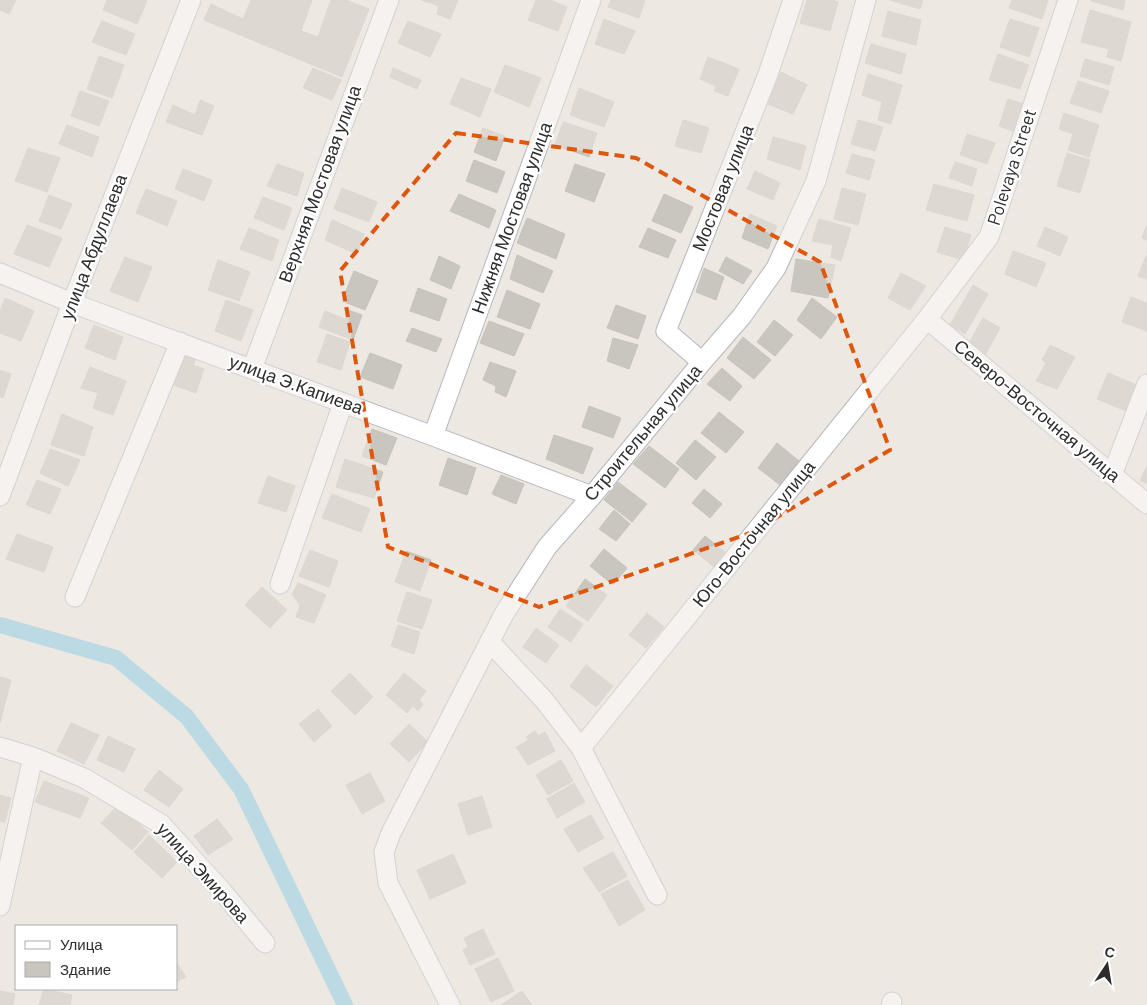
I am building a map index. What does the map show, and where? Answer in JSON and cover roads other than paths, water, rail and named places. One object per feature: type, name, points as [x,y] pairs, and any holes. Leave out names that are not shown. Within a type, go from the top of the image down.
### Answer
[{"type":"street","name":"улица Абдуллаева","points":[[0,496],[72,303],[191,0]]},
{"type":"street","name":"Верхняя Мостовая улица","points":[[252,369],[389,0]]},
{"type":"street","name":"Нижняя Мостовая улица","points":[[433,436],[591,0]]},
{"type":"street","name":"Мостовая улица","points":[[702,362],[666,331],[767,77],[793,0]]},
{"type":"street","name":"Строительная улица","points":[[450,1005],[388,883],[384,852],[391,833],[504,614],[547,547],[742,316],[776,268],[816,181],[866,0]]},
{"type":"street","name":"Polevaya Street","points":[[927,319],[989,238],[1068,0]]},
{"type":"street","name":"улица Э.Капиева","points":[[0,273],[72,303],[592,496]]},
{"type":"street","name":"Северо-Восточная улица","points":[[927,319],[1147,504]]},
{"type":"street","name":"Юго-Восточная улица","points":[[581,748],[927,319]]},
{"type":"street","points":[[75,597],[180,342]]},
{"type":"street","points":[[1112,474],[1147,384]]},
{"type":"street","points":[[280,584],[343,402]]},
{"type":"street","points":[[490,642],[544,700],[581,748],[657,895]]},
{"type":"street","name":"улица Эмирова","points":[[0,747],[33,757],[84,778],[161,824],[222,891],[265,944]]},
{"type":"street","points":[[0,906],[33,757]]},
{"type":"waterway","points":[[0,625],[116,658],[187,717],[241,789],[345,1005]]}]
